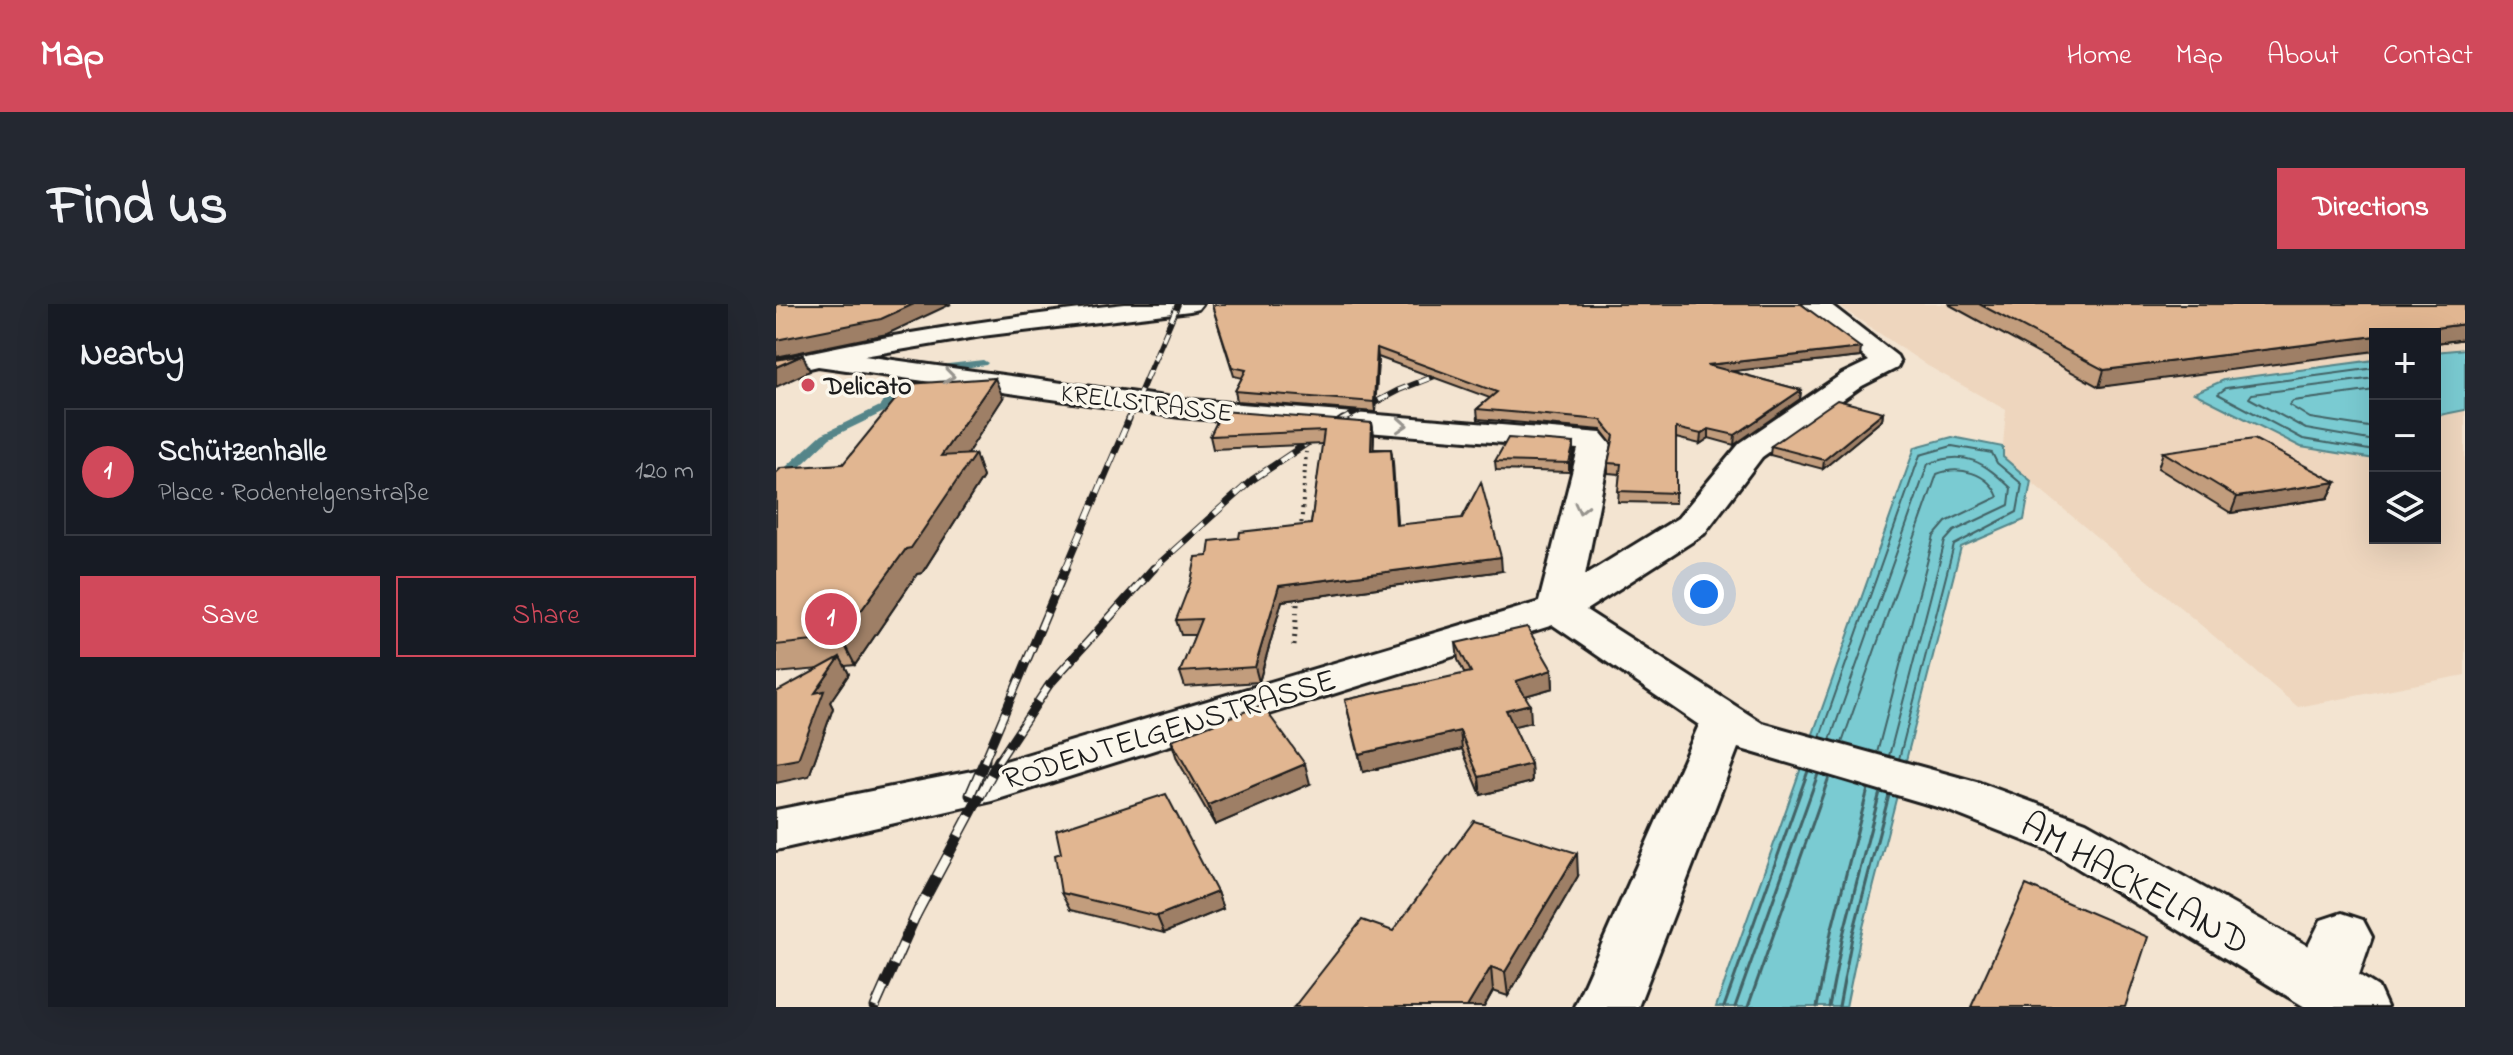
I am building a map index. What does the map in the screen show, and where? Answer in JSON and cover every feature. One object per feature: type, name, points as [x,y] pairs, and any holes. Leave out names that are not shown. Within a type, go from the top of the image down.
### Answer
[{"type":"street","points":[[776,368],[1070,311],[1190,304]]},
{"type":"street","name":"RODENTELGENSTRASSE","points":[[776,830],[974,788],[1558,610],[1691,526],[1751,450],[1852,380],[1887,362],[1815,304]]},
{"type":"street","name":"KRELLSTRASSE","points":[[816,358],[1180,408],[1590,440],[1595,445],[1558,610]]},
{"type":"street","name":"AM HACKELAND","points":[[1558,610],[1734,728],[1962,796],[2067,836],[2340,976]]},
{"type":"street","points":[[1606,1007],[1734,728]]},
{"type":"path","points":[[1301,534],[1308,419]]},
{"type":"path","points":[[1292,691],[1298,581]]},
{"type":"shaded area","points":[[1836,304],[2465,304],[2465,675],[2298,707],[2002,457],[2006,410],[1928,366]]},
{"type":"water","points":[[2465,349],[2465,410],[2441,415],[2441,400],[2441,351]]},
{"type":"water","points":[[2369,361],[2369,458],[2301,447],[2194,393],[2224,380]]},
{"type":"water","points":[[1952,437],[2003,447],[2003,457],[2031,481],[2024,520],[1961,547],[1860,939],[1846,1007],[1716,1007],[1915,447]]},
{"type":"building","points":[[776,304],[914,304],[881,319],[776,340]]},
{"type":"building","points":[[1801,304],[1861,348],[1707,365],[1801,390],[1735,435],[1709,429],[1701,434],[1676,428],[1676,493],[1618,491],[1621,464],[1608,463],[1614,436],[1601,420],[1477,409],[1497,392],[1377,348],[1374,402],[1235,391],[1246,370],[1232,367],[1212,305]]},
{"type":"building","points":[[1979,304],[2465,304],[2465,324],[2434,328],[2369,328],[2369,337],[2104,370]]},
{"type":"building","points":[[803,355],[776,367],[776,360]]},
{"type":"building","points":[[995,378],[941,456],[975,454],[911,548],[906,549],[841,638],[776,645],[776,473],[781,468],[843,464],[908,384]]},
{"type":"building","points":[[1837,400],[1883,412],[1824,460],[1771,446]]},
{"type":"building","points":[[1222,411],[1372,423],[1371,450],[1391,449],[1396,525],[1462,518],[1481,482],[1501,557],[1279,586],[1255,667],[1180,672],[1201,619],[1176,620],[1191,581],[1196,557],[1208,556],[1210,541],[1239,538],[1240,532],[1311,524],[1324,431],[1210,436]]},
{"type":"building","points":[[1508,438],[1574,443],[1569,463],[1495,461]]},
{"type":"building","points":[[2254,439],[2336,482],[2237,497],[2163,452]]},
{"type":"building","points":[[1527,627],[1552,670],[1516,681],[1530,704],[1506,710],[1531,764],[1479,777],[1460,731],[1359,754],[1345,700],[1471,672],[1456,643]]},
{"type":"building","points":[[840,657],[815,693],[824,691],[798,759],[776,763],[776,692]]},
{"type":"building","points":[[1262,705],[1305,764],[1208,805],[1171,740]]},
{"type":"building","points":[[1166,794],[1217,892],[1157,916],[1061,893],[1055,855],[1061,853],[1056,830]]},
{"type":"building","points":[[1474,821],[1577,853],[1505,972],[1491,967],[1467,1007],[1294,1007],[1362,920],[1393,931]]},
{"type":"building","points":[[2026,885],[2148,937],[2125,1007],[1971,1007]]},
{"type":"waterway","points":[[940,368],[983,363]]},
{"type":"waterway","points":[[776,483],[826,436],[884,408],[899,385]]},
{"type":"railway","points":[[1128,421],[1178,304]]},
{"type":"railway","points":[[1340,421],[1399,390],[1453,369]]},
{"type":"railway","points":[[1065,570],[1129,419]]},
{"type":"railway","points":[[1153,569],[1252,480],[1340,421]]},
{"type":"railway","points":[[984,762],[1066,568]]},
{"type":"railway","points":[[998,762],[1049,685],[1153,569]]},
{"type":"railway","points":[[970,795],[985,760]]},
{"type":"railway","points":[[915,917],[999,760]]},
{"type":"railway","points":[[915,917],[919,908]]},
{"type":"railway","points":[[875,1007],[915,917]]},
{"type":"place","name":"Delicato","points":[[808,385]]},
{"type":"place","name":"Schützenhalle","points":[[831,619]]}]
